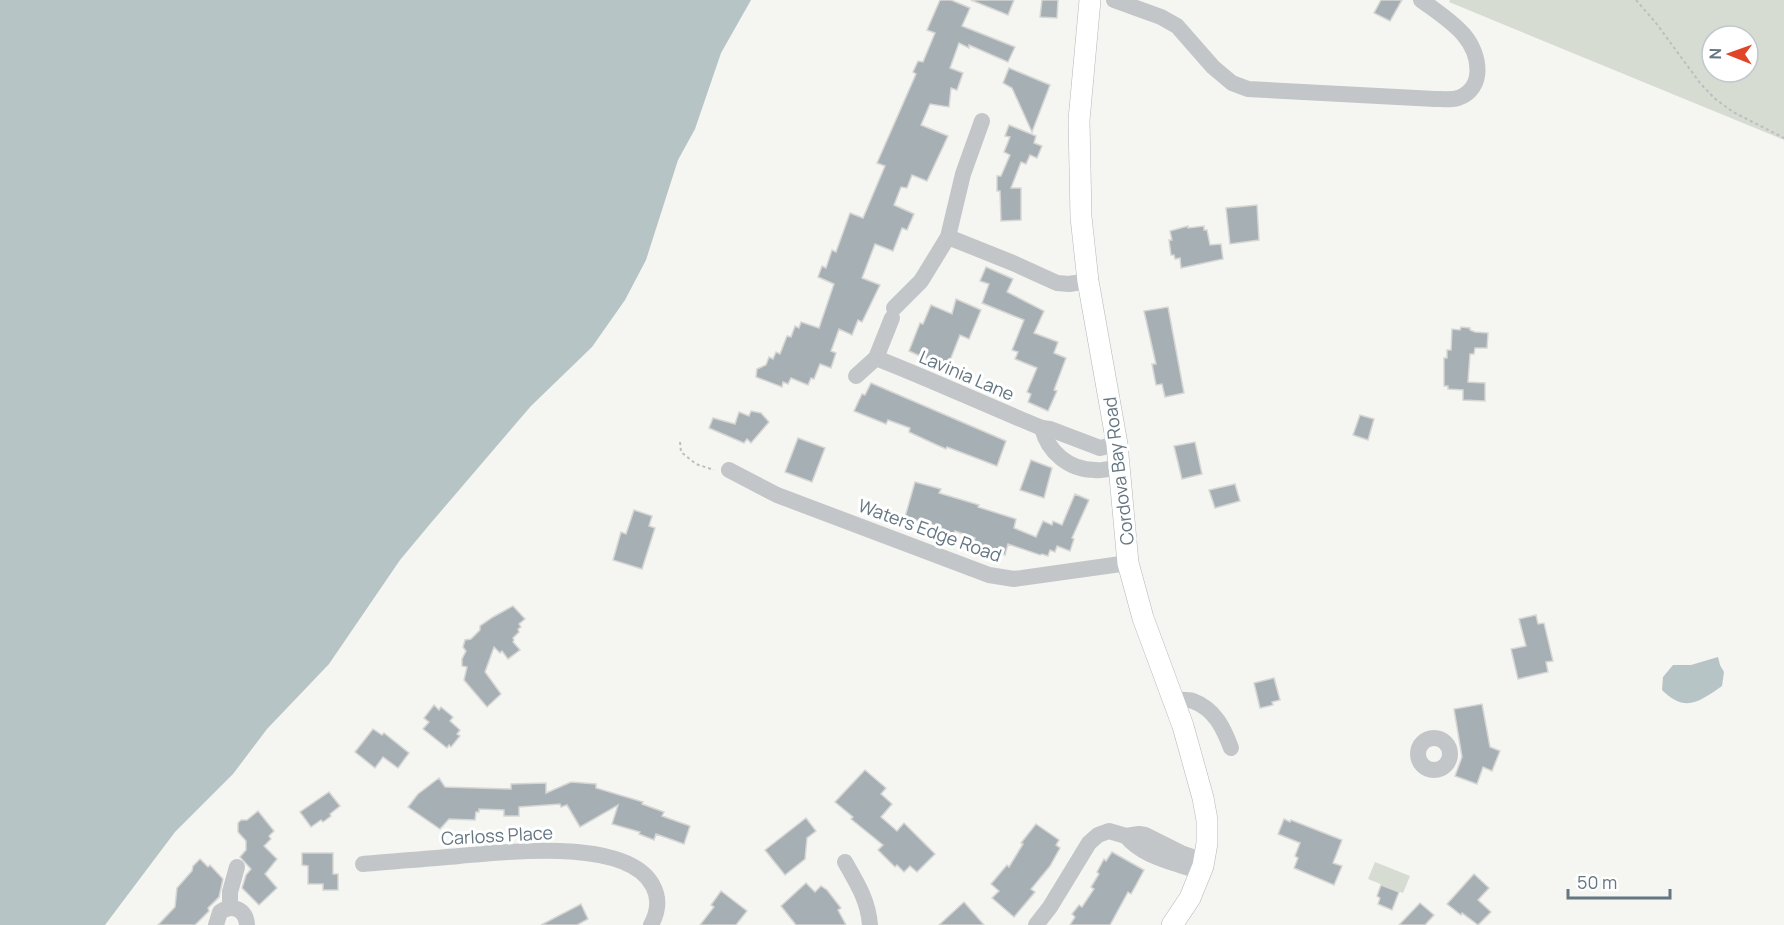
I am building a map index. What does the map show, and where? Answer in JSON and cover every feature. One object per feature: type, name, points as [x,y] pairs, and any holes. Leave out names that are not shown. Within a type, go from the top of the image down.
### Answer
[{"type":"main road","name":"Cordova Bay Road","points":[[1090,0],[1079,120],[1080,218],[1088,281],[1117,444],[1128,563],[1143,618],[1174,700],[1207,819],[1202,867],[1190,898],[1172,925]]},
{"type":"street","points":[[1114,0],[1161,17],[1177,26],[1213,68],[1232,83],[1248,89],[1456,99],[1475,85],[1478,63],[1474,50],[1466,37],[1448,19],[1421,0]]},
{"type":"street","points":[[856,376],[876,358],[893,313],[921,281],[948,237],[963,174],[982,121]]},
{"type":"street","points":[[948,237],[1013,262],[1058,283],[1088,281]]},
{"type":"street","name":"Lavinia Lane","points":[[876,358],[948,386],[972,399],[1042,428],[1100,448],[1117,444]]},
{"type":"street","points":[[1042,428],[1045,441],[1057,455],[1069,464],[1096,471],[1119,467]]},
{"type":"street","name":"Waters Edge Road","points":[[729,470],[777,495],[989,575],[1014,579],[1128,563]]},
{"type":"street","points":[[1174,700],[1193,701],[1210,712],[1222,724],[1231,748]]},
{"type":"street","points":[[1036,925],[1050,907],[1089,843],[1098,835],[1109,831],[1126,836],[1144,835],[1181,853],[1202,867]]},
{"type":"street","name":"Carloss Place","points":[[363,864],[535,850],[566,851],[606,857],[636,868],[645,874],[652,884],[658,900],[651,925]]},
{"type":"street","points":[[845,862],[864,895],[869,910],[870,925]]},
{"type":"street","points":[[230,908],[230,892],[237,867]]},
{"type":"street","points":[[216,925],[220,912],[230,908],[240,910],[244,914],[247,925]]},
{"type":"path","points":[[1636,0],[1714,98],[1733,112],[1784,138]]},
{"type":"path","points":[[680,442],[681,452],[696,464],[723,473],[729,470]]},
{"type":"shaded area","points":[[0,0],[751,0],[721,53],[695,129],[678,160],[646,260],[625,300],[592,347],[531,406],[400,560],[329,664],[267,729],[233,774],[175,832],[105,925],[0,925]]},
{"type":"shaded area","points":[[1450,0],[1784,0],[1784,140],[1449,2]]},
{"type":"shaded area","points":[[1718,657],[1724,672],[1722,686],[1706,697],[1692,703],[1685,703],[1670,697],[1662,690],[1663,677],[1673,665],[1691,665]]},
{"type":"shaded area","points":[[1375,862],[1410,876],[1403,893],[1368,879]]},
{"type":"building","points":[[940,0],[951,0],[970,8],[962,26],[1015,47],[1008,62],[959,43],[950,68],[963,73],[957,90],[951,88],[949,107],[930,104],[921,125],[948,136],[927,181],[912,175],[907,188],[901,187],[894,205],[914,214],[907,230],[902,228],[893,251],[875,244],[862,278],[880,285],[862,322],[858,320],[852,335],[839,329],[831,351],[836,353],[831,368],[820,364],[814,379],[811,378],[808,385],[791,378],[788,384],[783,382],[782,387],[756,377],[757,369],[766,365],[769,357],[773,359],[776,352],[780,354],[787,336],[791,337],[795,326],[799,328],[801,322],[819,328],[834,284],[818,277],[822,266],[826,268],[832,250],[836,252],[850,213],[863,218],[885,166],[877,163],[916,74],[913,72],[918,61],[923,62],[935,33],[927,30]]},
{"type":"building","points":[[971,0],[1014,0],[1008,15]]},
{"type":"building","points":[[1042,0],[1058,0],[1057,18],[1040,17]]},
{"type":"building","points":[[1381,0],[1402,0],[1390,21],[1374,13]]},
{"type":"building","points":[[1009,68],[1050,85],[1032,132],[1012,88],[1003,83]]},
{"type":"building","points":[[1009,125],[1036,136],[1034,143],[1042,146],[1037,158],[1030,155],[1026,164],[1021,162],[1011,188],[1021,188],[1021,220],[1001,221],[997,176],[1001,176],[1010,155],[1004,152],[1010,137],[1005,136]]},
{"type":"building","points":[[1257,205],[1259,240],[1230,244],[1226,208]]},
{"type":"building","points":[[1188,226],[1188,228],[1204,226],[1210,245],[1221,244],[1223,259],[1181,268],[1180,258],[1175,259],[1174,255],[1171,255],[1170,231]]},
{"type":"building","points":[[986,267],[1013,279],[1007,292],[1044,311],[1034,333],[1058,342],[1054,353],[1066,358],[1054,390],[1057,391],[1048,411],[1028,402],[1031,394],[1027,392],[1037,368],[1015,359],[1018,352],[1012,350],[1024,320],[982,303],[989,284],[980,281]]},
{"type":"building","points":[[956,299],[981,310],[969,339],[960,335],[947,368],[909,351],[920,323],[923,324],[931,305],[952,314]]},
{"type":"building","points":[[1168,307],[1184,393],[1165,397],[1162,384],[1156,385],[1152,364],[1156,364],[1144,311]]},
{"type":"building","points":[[1461,327],[1470,328],[1475,332],[1488,333],[1487,348],[1475,348],[1474,354],[1470,354],[1468,382],[1485,383],[1485,401],[1463,400],[1463,390],[1448,389],[1448,386],[1444,386],[1444,358],[1447,358],[1447,350],[1451,350],[1452,329],[1460,330]]},
{"type":"building","points":[[871,383],[1006,441],[997,466],[947,447],[946,449],[909,432],[910,428],[888,420],[886,424],[854,411],[862,394],[865,395]]},
{"type":"building","points":[[751,411],[761,413],[769,422],[751,443],[747,439],[744,443],[709,428],[713,418],[735,424],[739,412],[749,416]]},
{"type":"building","points":[[1360,415],[1374,419],[1368,440],[1353,435]]},
{"type":"building","points":[[798,438],[825,448],[812,482],[785,472]]},
{"type":"building","points":[[1195,442],[1202,474],[1182,479],[1174,446]]},
{"type":"building","points":[[1031,460],[1052,468],[1044,498],[1020,490]]},
{"type":"building","points":[[915,482],[941,489],[939,493],[1016,519],[1014,528],[1036,537],[1043,521],[1052,525],[1053,521],[1062,525],[1075,494],[1089,500],[1072,538],[1074,539],[1070,551],[1057,546],[1055,552],[1050,550],[1048,556],[1008,544],[1005,555],[973,544],[975,538],[955,531],[954,534],[941,530],[941,527],[905,517]]},
{"type":"building","points":[[1235,484],[1240,501],[1215,508],[1209,490]]},
{"type":"building","points":[[634,510],[652,516],[649,526],[655,528],[642,569],[613,560],[621,532],[626,534]]},
{"type":"building","points":[[513,606],[525,619],[519,624],[521,627],[518,629],[519,632],[513,638],[513,642],[520,650],[508,659],[502,651],[500,653],[494,647],[485,672],[501,694],[487,707],[464,680],[467,667],[462,666],[462,659],[466,651],[463,647],[465,640],[471,639],[480,630],[480,626]]},
{"type":"building","points":[[1536,615],[1538,624],[1544,623],[1553,661],[1546,662],[1548,672],[1518,679],[1511,649],[1526,646],[1519,619]]},
{"type":"building","points":[[1274,678],[1280,700],[1272,702],[1273,705],[1260,708],[1254,683]]},
{"type":"building","points":[[1482,704],[1490,747],[1500,751],[1492,771],[1483,767],[1477,784],[1455,776],[1462,757],[1454,709]]},
{"type":"building","points":[[434,705],[439,710],[441,707],[453,717],[450,721],[460,730],[457,734],[460,736],[451,747],[449,745],[447,748],[423,729],[429,722],[424,718]]},
{"type":"building","points":[[373,729],[382,735],[384,733],[409,753],[398,768],[383,757],[375,768],[355,752]]},
{"type":"building","points":[[865,770],[886,788],[881,794],[892,804],[881,817],[897,831],[904,823],[935,854],[917,872],[910,866],[904,872],[897,865],[895,867],[878,850],[883,845],[851,819],[853,817],[835,802]]},
{"type":"building","points":[[439,778],[445,787],[511,789],[511,784],[546,783],[546,793],[571,782],[596,784],[596,788],[643,802],[642,804],[664,812],[662,816],[690,826],[684,844],[656,834],[654,840],[639,834],[640,832],[612,824],[618,805],[580,827],[567,805],[561,807],[560,804],[519,807],[519,816],[504,816],[504,810],[479,809],[475,820],[449,819],[440,829],[408,807],[418,794]]},
{"type":"building","points":[[329,792],[340,806],[323,822],[321,820],[311,827],[300,812]]},
{"type":"building","points":[[258,811],[274,831],[269,836],[271,839],[264,846],[277,859],[265,874],[277,888],[259,905],[242,888],[246,875],[251,869],[240,857],[246,850],[246,841],[238,832],[238,823],[241,820],[247,820]]},
{"type":"building","points":[[806,818],[816,831],[807,838],[805,859],[785,875],[765,850]]},
{"type":"building","points":[[1284,819],[1342,840],[1333,863],[1342,866],[1334,885],[1294,868],[1298,858],[1295,856],[1300,843],[1278,834]]},
{"type":"building","points":[[1036,824],[1059,840],[1056,845],[1060,848],[1050,866],[1031,889],[1035,892],[1014,917],[992,898],[999,891],[991,884],[1007,865],[1009,867],[1023,844],[1021,843]]},
{"type":"building","points":[[1112,852],[1144,870],[1131,894],[1128,892],[1110,925],[1070,925],[1075,917],[1072,914],[1079,905],[1082,907],[1094,889],[1091,887],[1099,874],[1097,872],[1104,859],[1106,861]]},
{"type":"building","points":[[302,853],[333,853],[333,874],[338,874],[338,890],[323,890],[323,884],[308,884],[308,866],[302,865]]},
{"type":"building","points":[[200,859],[208,867],[210,865],[223,879],[219,897],[195,925],[158,925],[175,907],[177,888]]},
{"type":"building","points":[[1474,874],[1489,888],[1478,900],[1491,912],[1478,925],[1447,904]]},
{"type":"building","points":[[806,883],[815,892],[821,886],[827,890],[841,908],[838,910],[846,925],[796,925],[781,906]]},
{"type":"building","points":[[1381,885],[1399,892],[1392,910],[1378,904],[1380,898],[1377,896]]},
{"type":"building","points":[[721,891],[747,911],[736,925],[700,925],[714,907],[711,905]]},
{"type":"building","points":[[964,902],[984,925],[939,925]]},
{"type":"building","points":[[1420,903],[1434,915],[1425,925],[1399,925]]},
{"type":"building","points":[[581,904],[588,919],[577,925],[541,925]]}]
